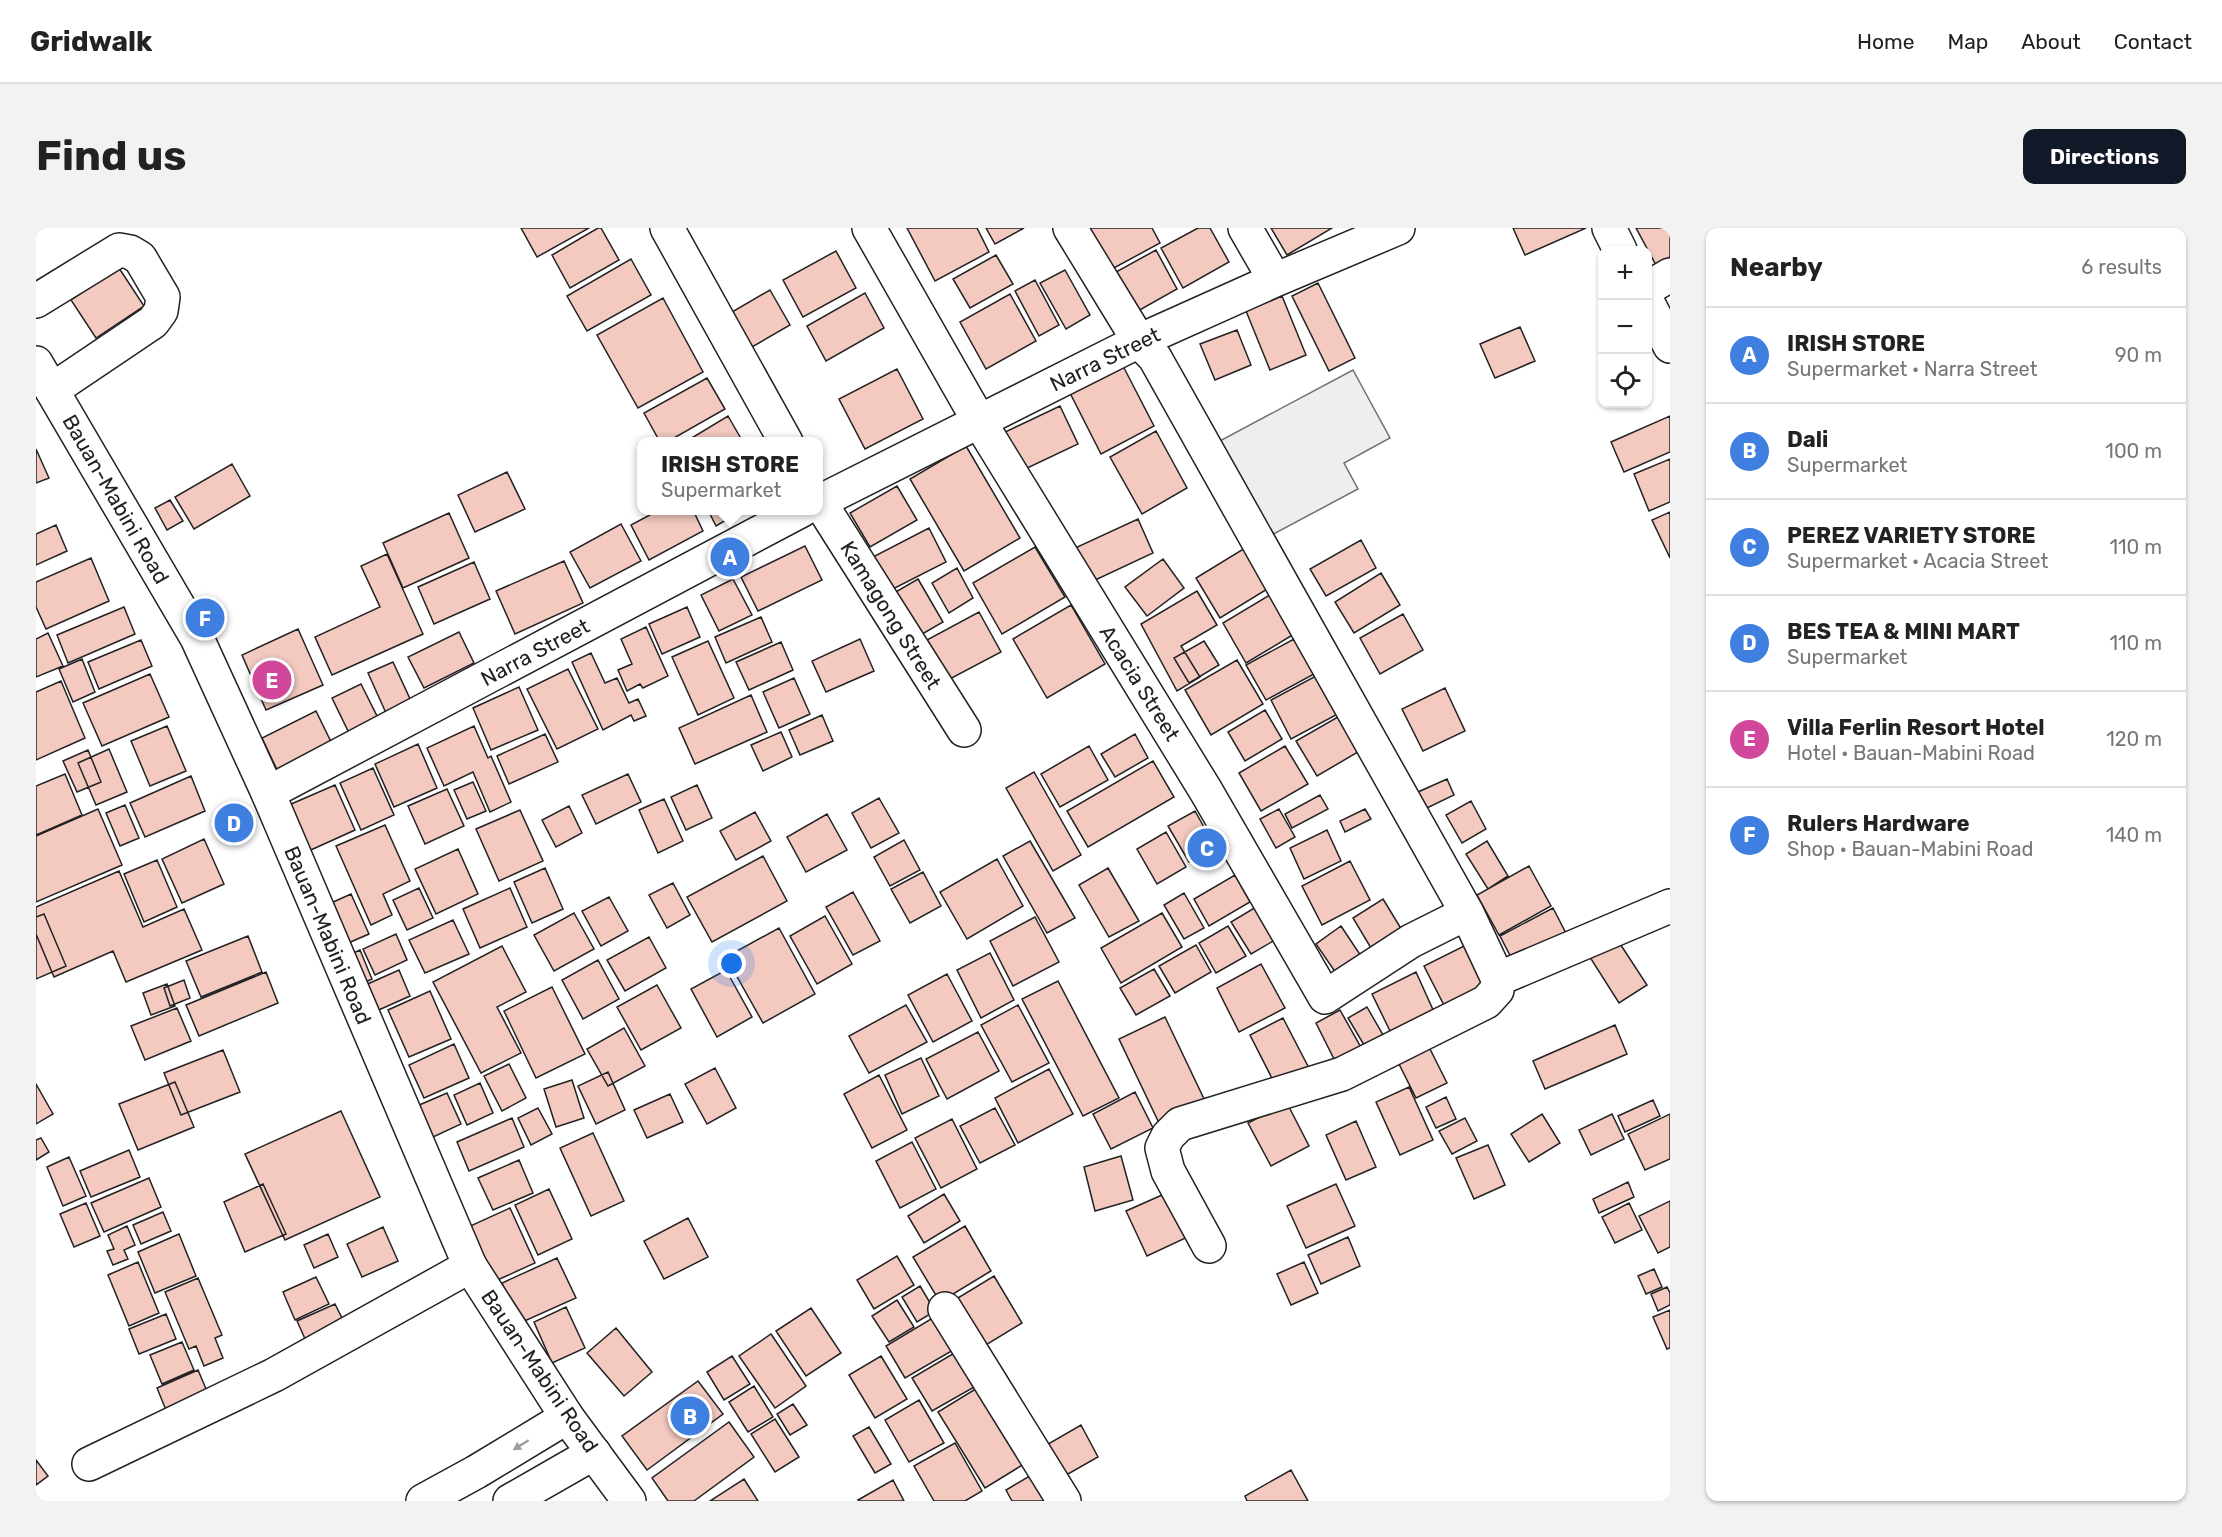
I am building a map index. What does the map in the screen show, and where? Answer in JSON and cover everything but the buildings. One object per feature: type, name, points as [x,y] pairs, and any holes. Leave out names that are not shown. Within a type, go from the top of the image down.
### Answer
[{"type":"street","points":[[667,228],[784,437]]},
{"type":"street","name":"Acacia Street","points":[[869,228],[979,421],[1206,791],[1325,997],[1411,941],[1467,913]]},
{"type":"street","points":[[1070,228],[1139,341],[1155,358],[1467,913],[1498,979],[1497,990],[1486,1002],[1342,1074],[1180,1124],[1168,1136],[1162,1148],[1168,1171],[1209,1246]]},
{"type":"street","points":[[1245,228],[1275,280]]},
{"type":"street","name":"Narra Street","points":[[823,499],[1139,341],[1398,228]]},
{"type":"street","points":[[1609,228],[1618,246]]},
{"type":"street","points":[[36,301],[119,250],[130,252],[140,258],[163,297],[161,311],[153,322],[44,376]]},
{"type":"street","points":[[1652,285],[1670,275]]},
{"type":"street","points":[[1652,312],[1670,346]]},
{"type":"street","name":"Bauan-Mabini Road","points":[[44,376],[197,638],[268,793],[470,1266],[567,1417],[628,1501]]},
{"type":"street","name":"Kamagong Street","points":[[823,507],[964,730]]},
{"type":"street","name":"Narra Street","points":[[268,793],[793,515]]},
{"type":"street","points":[[1498,979],[1670,906]]},
{"type":"street","points":[[89,1464],[274,1375],[470,1266]]},
{"type":"street","points":[[945,1309],[1064,1501]]},
{"type":"street","points":[[423,1501],[567,1417]]},
{"type":"street","points":[[510,1501],[594,1453]]},
{"type":"shaded area","points":[[1353,370],[1390,438],[1344,463],[1358,489],[1266,538],[1216,443]]},
{"type":"place","name":"IRISH STORE","points":[[730,557]]},
{"type":"place","name":"Rulers Hardware","points":[[205,618]]},
{"type":"place","name":"Villa Ferlin Resort Hotel","points":[[272,680]]},
{"type":"place","name":"BES TEA & MINI MART","points":[[234,823]]},
{"type":"place","name":"PEREZ VARIETY STORE","points":[[1207,848]]},
{"type":"place","name":"Dali","points":[[690,1416]]}]
